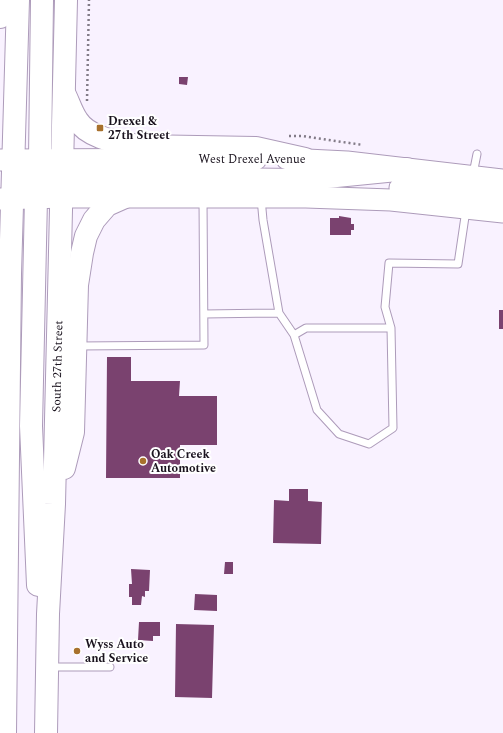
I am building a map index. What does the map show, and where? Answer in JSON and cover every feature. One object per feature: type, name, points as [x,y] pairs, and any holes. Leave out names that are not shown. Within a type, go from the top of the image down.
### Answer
[{"type":"main road","points":[[0,0],[0,18]]},
{"type":"main road","name":"South 27th Street","points":[[18,0],[34,175],[66,346]]},
{"type":"main road","points":[[42,0],[34,175],[30,426],[37,581],[48,614]]},
{"type":"main road","name":"South 27th Street","points":[[5,733],[10,274],[7,199],[34,175],[64,92],[66,0]]},
{"type":"main road","points":[[64,92],[78,121],[90,132],[118,141],[139,146],[256,148],[305,159]]},
{"type":"main road","points":[[34,175],[296,180],[407,170]]},
{"type":"main road","points":[[46,733],[48,614],[54,504],[73,432],[66,346],[76,284],[86,236],[94,220],[107,205],[125,197]]},
{"type":"main road","points":[[0,244],[3,248],[10,274]]},
{"type":"street","name":"West Drexel Avenue","points":[[34,175],[305,159],[347,162],[503,180]]},
{"type":"street","points":[[34,175],[125,197],[261,197],[391,200],[503,212]]},
{"type":"street","points":[[306,198],[365,188],[454,190],[466,186],[473,176]]},
{"type":"street","points":[[466,207],[476,198],[488,194],[503,196]]},
{"type":"lane","points":[[261,197],[262,220],[279,313],[294,335],[317,410],[339,434],[369,444],[393,428],[391,328],[385,307],[389,263],[458,264],[466,207],[476,154]]},
{"type":"lane","points":[[66,346],[204,345],[203,197]]},
{"type":"lane","points":[[204,314],[279,313]]},
{"type":"lane","points":[[294,335],[306,328],[391,328]]},
{"type":"lane","points":[[47,667],[110,667]]},
{"type":"path","points":[[87,108],[89,0]]},
{"type":"building","points":[[179,77],[188,77],[187,85],[179,84]]},
{"type":"building","points":[[339,216],[351,218],[351,224],[354,224],[354,230],[351,230],[351,235],[330,235],[330,218],[339,218]]},
{"type":"building","points":[[499,310],[503,310],[503,329],[499,329]]},
{"type":"building","points":[[107,357],[131,357],[131,381],[180,381],[179,396],[217,396],[217,445],[180,445],[180,478],[106,478]]},
{"type":"building","points":[[289,489],[308,489],[308,501],[322,502],[321,544],[273,543],[274,500],[289,501]]},
{"type":"building","points":[[225,562],[233,562],[233,574],[224,574]]},
{"type":"building","points":[[131,569],[150,570],[149,591],[145,591],[145,597],[142,596],[141,605],[132,605],[132,597],[129,597],[129,584],[132,584]]},
{"type":"building","points":[[195,594],[217,595],[217,611],[194,610]]},
{"type":"building","points":[[139,622],[160,622],[160,636],[153,636],[153,641],[138,640]]},
{"type":"building","points":[[176,624],[214,625],[212,698],[175,697]]},
{"type":"place","name":"Drexel & 27th Street","points":[[100,128]]},
{"type":"place","name":"Oak Creek Automotive","points":[[143,461]]},
{"type":"place","name":"Wyss Auto and Service","points":[[77,651]]}]
